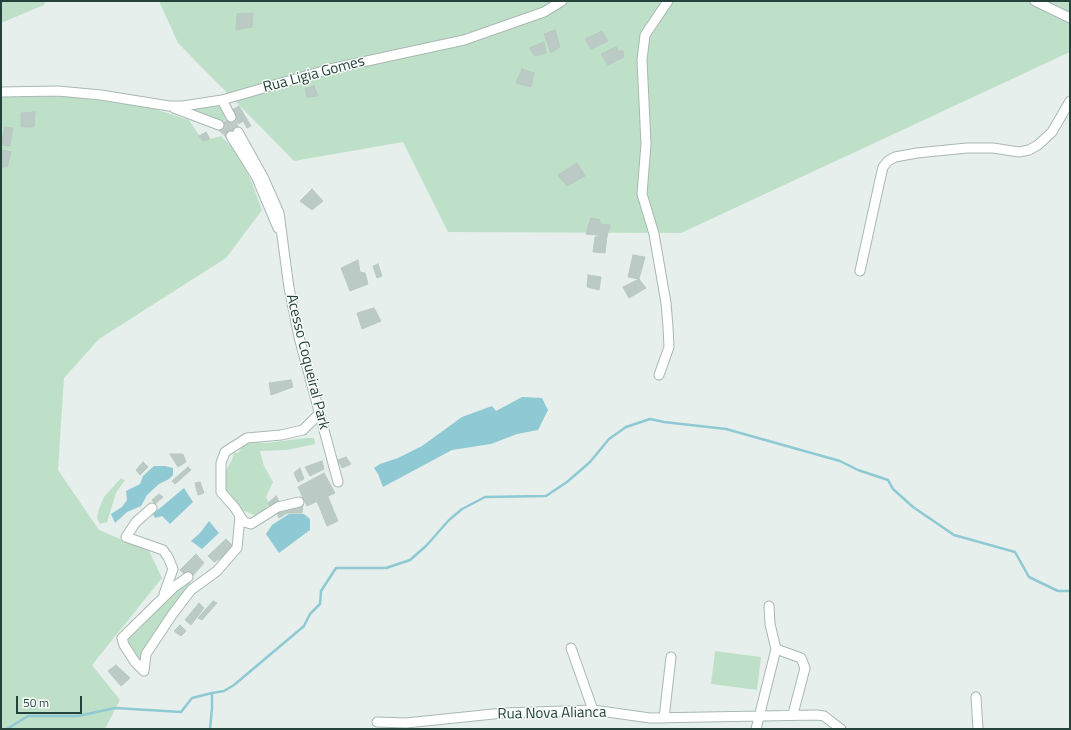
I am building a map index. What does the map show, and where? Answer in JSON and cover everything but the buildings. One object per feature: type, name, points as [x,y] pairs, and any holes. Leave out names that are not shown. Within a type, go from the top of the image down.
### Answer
[{"type":"street","name":"Rua Ligia Gomes","points":[[1,92],[58,91],[101,95],[169,106],[183,106],[222,100],[330,69],[464,40],[544,12],[562,1]]},
{"type":"street","points":[[659,375],[668,347],[668,327],[666,303],[654,234],[643,202],[646,144],[642,60],[645,35],[668,1]]},
{"type":"street","points":[[1035,1],[1070,18]]},
{"type":"street","points":[[222,100],[231,117]]},
{"type":"street","points":[[860,272],[883,167],[888,161],[895,157],[917,153],[967,148],[993,148],[1019,152],[1029,150],[1038,145],[1052,132],[1070,100]]},
{"type":"street","points":[[169,106],[219,125]]},
{"type":"street","name":"Acesso Coqueiral Park","points":[[234,134],[273,196],[279,212],[289,288],[299,337],[338,482]]},
{"type":"street","points":[[299,502],[278,507],[251,524],[244,522],[221,492],[221,463],[225,452],[247,438],[281,435],[302,430],[320,414]]},
{"type":"street","points":[[152,508],[136,522],[126,537],[163,550],[168,557],[173,569],[162,599]]},
{"type":"street","points":[[188,577],[162,599],[122,638],[124,645],[132,657],[144,671],[146,654],[172,615],[191,590],[217,571],[237,548],[240,516]]},
{"type":"street","points":[[756,729],[776,650],[770,624],[769,606]]},
{"type":"street","points":[[571,648],[593,710]]},
{"type":"street","points":[[776,650],[801,658],[805,668],[793,714]]},
{"type":"street","points":[[664,718],[671,657]]},
{"type":"street","points":[[976,697],[978,729]]},
{"type":"street","name":"Rua Nova Alianca","points":[[377,722],[406,723],[503,713],[593,710],[650,718],[758,717],[793,714],[824,716],[842,729]]},
{"type":"green space","points":[[1,1],[45,1],[44,5],[1,23]]},
{"type":"green space","points":[[159,1],[1070,1],[1070,52],[681,233],[448,232],[403,142],[294,161],[178,43]]},
{"type":"green space","points":[[1,96],[67,96],[148,107],[189,120],[203,141],[221,136],[236,151],[250,178],[262,210],[226,258],[99,339],[64,378],[58,470],[99,530],[149,551],[162,578],[92,665],[120,700],[105,729],[1,729]]},
{"type":"green space","points":[[222,100],[228,118],[221,123],[169,106]]},
{"type":"green space","points":[[314,438],[315,444],[287,450],[260,451],[264,466],[273,482],[266,497],[269,503],[263,513],[257,516],[242,510],[223,489],[226,470],[234,453],[238,453],[246,442],[267,443]]},
{"type":"green space","points":[[121,478],[125,480],[116,493],[107,522],[100,524],[97,518],[104,497]]},
{"type":"green space","points":[[186,580],[191,584],[186,594],[155,632],[140,661],[124,645],[125,638]]},
{"type":"green space","points":[[715,651],[761,657],[757,690],[711,684]]},
{"type":"water","points":[[522,397],[542,398],[548,410],[538,430],[517,434],[491,444],[452,450],[383,487],[374,468],[380,464],[398,458],[422,446],[462,417],[492,406],[496,411]]},
{"type":"water","points":[[154,466],[173,468],[173,475],[169,479],[159,484],[147,495],[141,506],[127,512],[115,523],[111,514],[122,507],[127,500],[126,491],[140,484],[143,476]]},
{"type":"water","points":[[184,488],[193,502],[170,524],[162,516],[155,518],[153,514]]},
{"type":"water","points":[[289,514],[304,514],[310,519],[310,530],[279,553],[266,534],[272,525]]},
{"type":"water","points":[[209,521],[219,533],[202,549],[191,541],[200,533]]},
{"type":"waterway","points":[[210,729],[212,693],[224,691],[234,685],[304,626],[310,614],[320,604],[321,591],[336,568],[386,568],[410,560],[426,546],[449,520],[462,509],[485,497],[546,496],[567,482],[590,462],[609,439],[626,427],[650,419],[726,429],[840,461],[858,470],[888,480],[893,489],[913,507],[954,535],[1015,552],[1029,577],[1058,591],[1070,591]]},
{"type":"waterway","points":[[7,729],[28,716],[78,716],[115,708],[181,712],[192,698],[212,693]]},
{"type":"tunnel","points":[[231,117],[238,132]]},
{"type":"tunnel","points":[[219,125],[231,136]]}]
